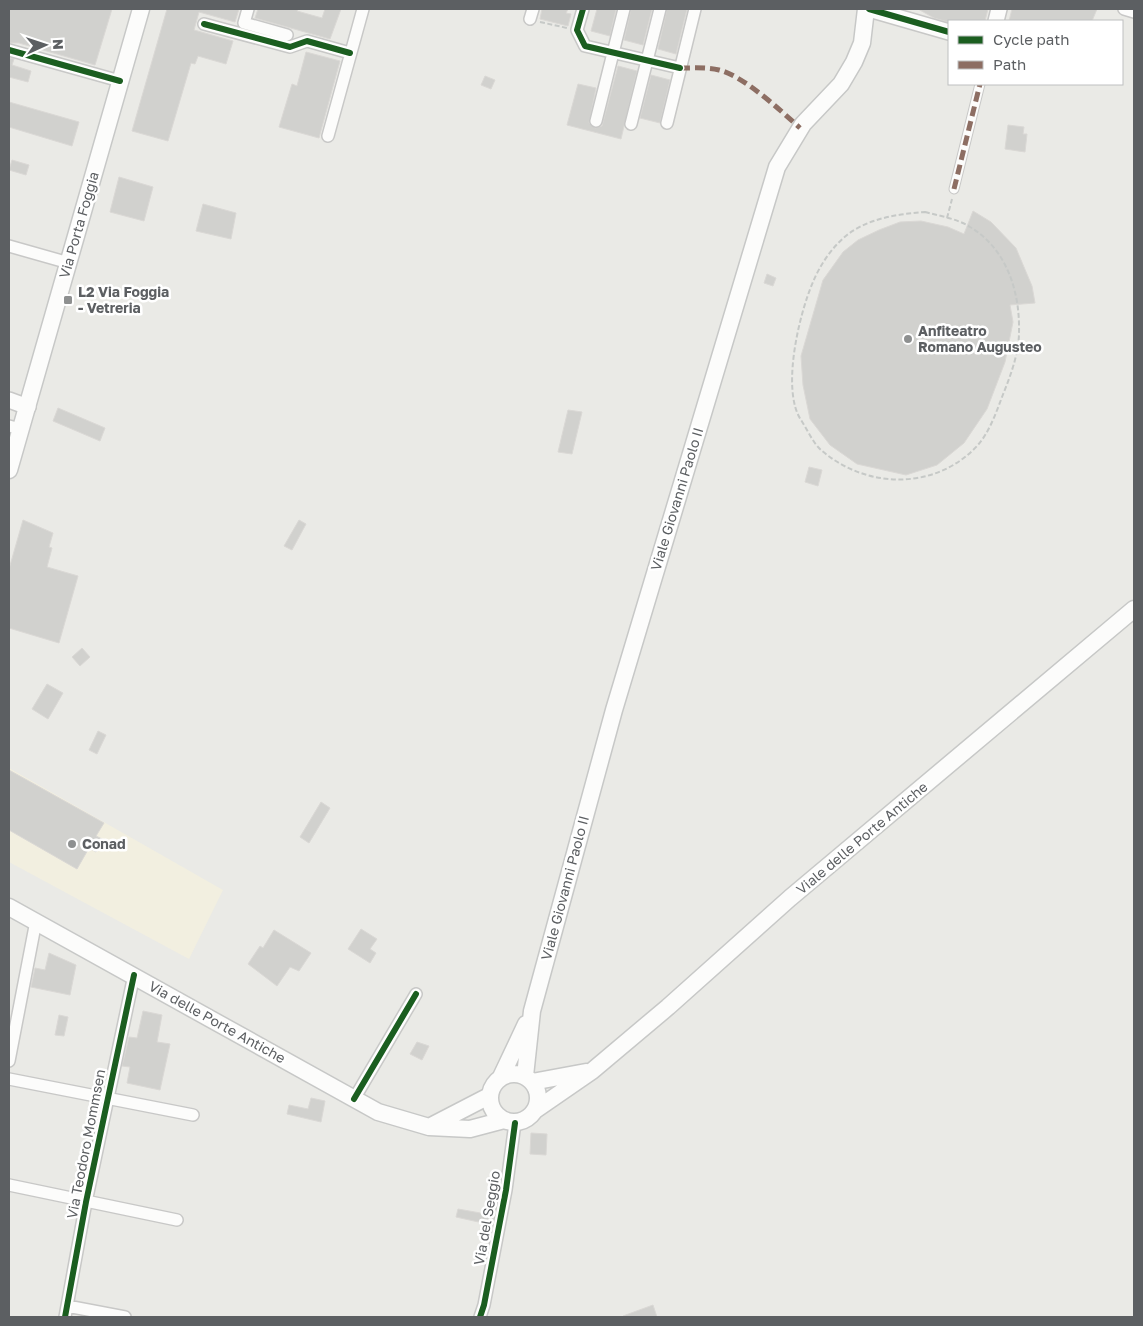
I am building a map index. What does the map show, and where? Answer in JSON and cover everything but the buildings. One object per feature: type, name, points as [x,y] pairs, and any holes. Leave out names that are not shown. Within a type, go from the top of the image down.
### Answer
[{"type":"main road","name":"Via Porta Foggia","points":[[9,470],[15,428],[28,407],[141,9]]},
{"type":"main road","name":"Viale Giovanni Paolo II","points":[[532,1011],[614,710],[777,167],[803,124],[841,84],[854,62],[862,43],[867,9]]},
{"type":"main road","name":"Viale delle Porte Antiche","points":[[534,1112],[592,1071],[668,1007],[790,898],[1134,609]]},
{"type":"main road","name":"Via delle Porte Antiche","points":[[9,907],[378,1112],[429,1128],[470,1129],[509,1122]]},
{"type":"main road","points":[[532,1011],[528,1079],[538,1095],[534,1112],[526,1119],[509,1122],[493,1112],[489,1096],[493,1084],[501,1077],[532,1011]]},
{"type":"main road","points":[[501,1077],[511,1074],[528,1079],[592,1071]]},
{"type":"main road","points":[[429,1128],[489,1096]]},
{"type":"street","points":[[248,9],[244,23],[287,35]]},
{"type":"street","points":[[328,136],[363,9]]},
{"type":"street","points":[[583,9],[577,30],[585,46],[680,68]]},
{"type":"street","points":[[596,121],[624,9]]},
{"type":"street","points":[[631,124],[660,9]]},
{"type":"street","points":[[667,123],[696,9]]},
{"type":"street","points":[[867,9],[948,32]]},
{"type":"street","points":[[1124,9],[1134,12]]},
{"type":"street","points":[[204,24],[290,48],[307,41],[350,53]]},
{"type":"street","points":[[9,50],[120,81]]},
{"type":"street","points":[[954,189],[980,85]]},
{"type":"street","points":[[9,246],[69,263]]},
{"type":"street","points":[[9,400],[28,407]]},
{"type":"street","points":[[9,1061],[36,921]]},
{"type":"street","name":"Via Teodoro Mommsen","points":[[66,1312],[107,1098],[134,976]]},
{"type":"street","points":[[354,1098],[416,994]]},
{"type":"street","points":[[9,1079],[193,1115]]},
{"type":"street","name":"Via del Seggio","points":[[482,1314],[506,1190],[509,1122]]},
{"type":"street","points":[[9,1185],[177,1220]]},
{"type":"street","points":[[66,1312],[125,1317]]},
{"type":"path","points":[[532,14],[577,30]]},
{"type":"path","points":[[947,218],[954,189]]},
{"type":"path","points":[[925,212],[947,218],[969,226],[988,241],[1007,266],[1018,299],[1020,334],[1012,372],[996,415],[978,445],[952,467],[928,477],[900,480],[879,479],[849,468],[820,449],[799,417],[792,386],[795,344],[813,282],[828,255],[848,234],[875,220],[898,214],[925,212]]},
{"type":"shaded area","name":"Conad","points":[[9,768],[223,890],[189,959],[9,862]]},
{"type":"marked path","points":[[680,68],[710,68],[740,79],[762,95],[800,128]]},
{"type":"marked path","points":[[954,189],[980,85]]},
{"type":"cycle path","points":[[583,9],[577,30],[585,46],[680,68]]},
{"type":"cycle path","points":[[869,9],[948,32]]},
{"type":"cycle path","points":[[204,24],[290,47],[307,41],[350,53]]},
{"type":"cycle path","points":[[9,50],[120,81]]},
{"type":"cycle path","points":[[65,1317],[86,1202],[134,975]]},
{"type":"cycle path","points":[[354,1099],[416,994]]},
{"type":"cycle path","points":[[480,1317],[484,1305],[506,1190],[515,1123]]},
{"type":"place","name":"L2 Via Foggia - Vetreria","points":[[68,300]]},
{"type":"place","name":"Anfiteatro Romano Augusteo","points":[[908,339]]},
{"type":"place","name":"Conad","points":[[72,844]]}]
